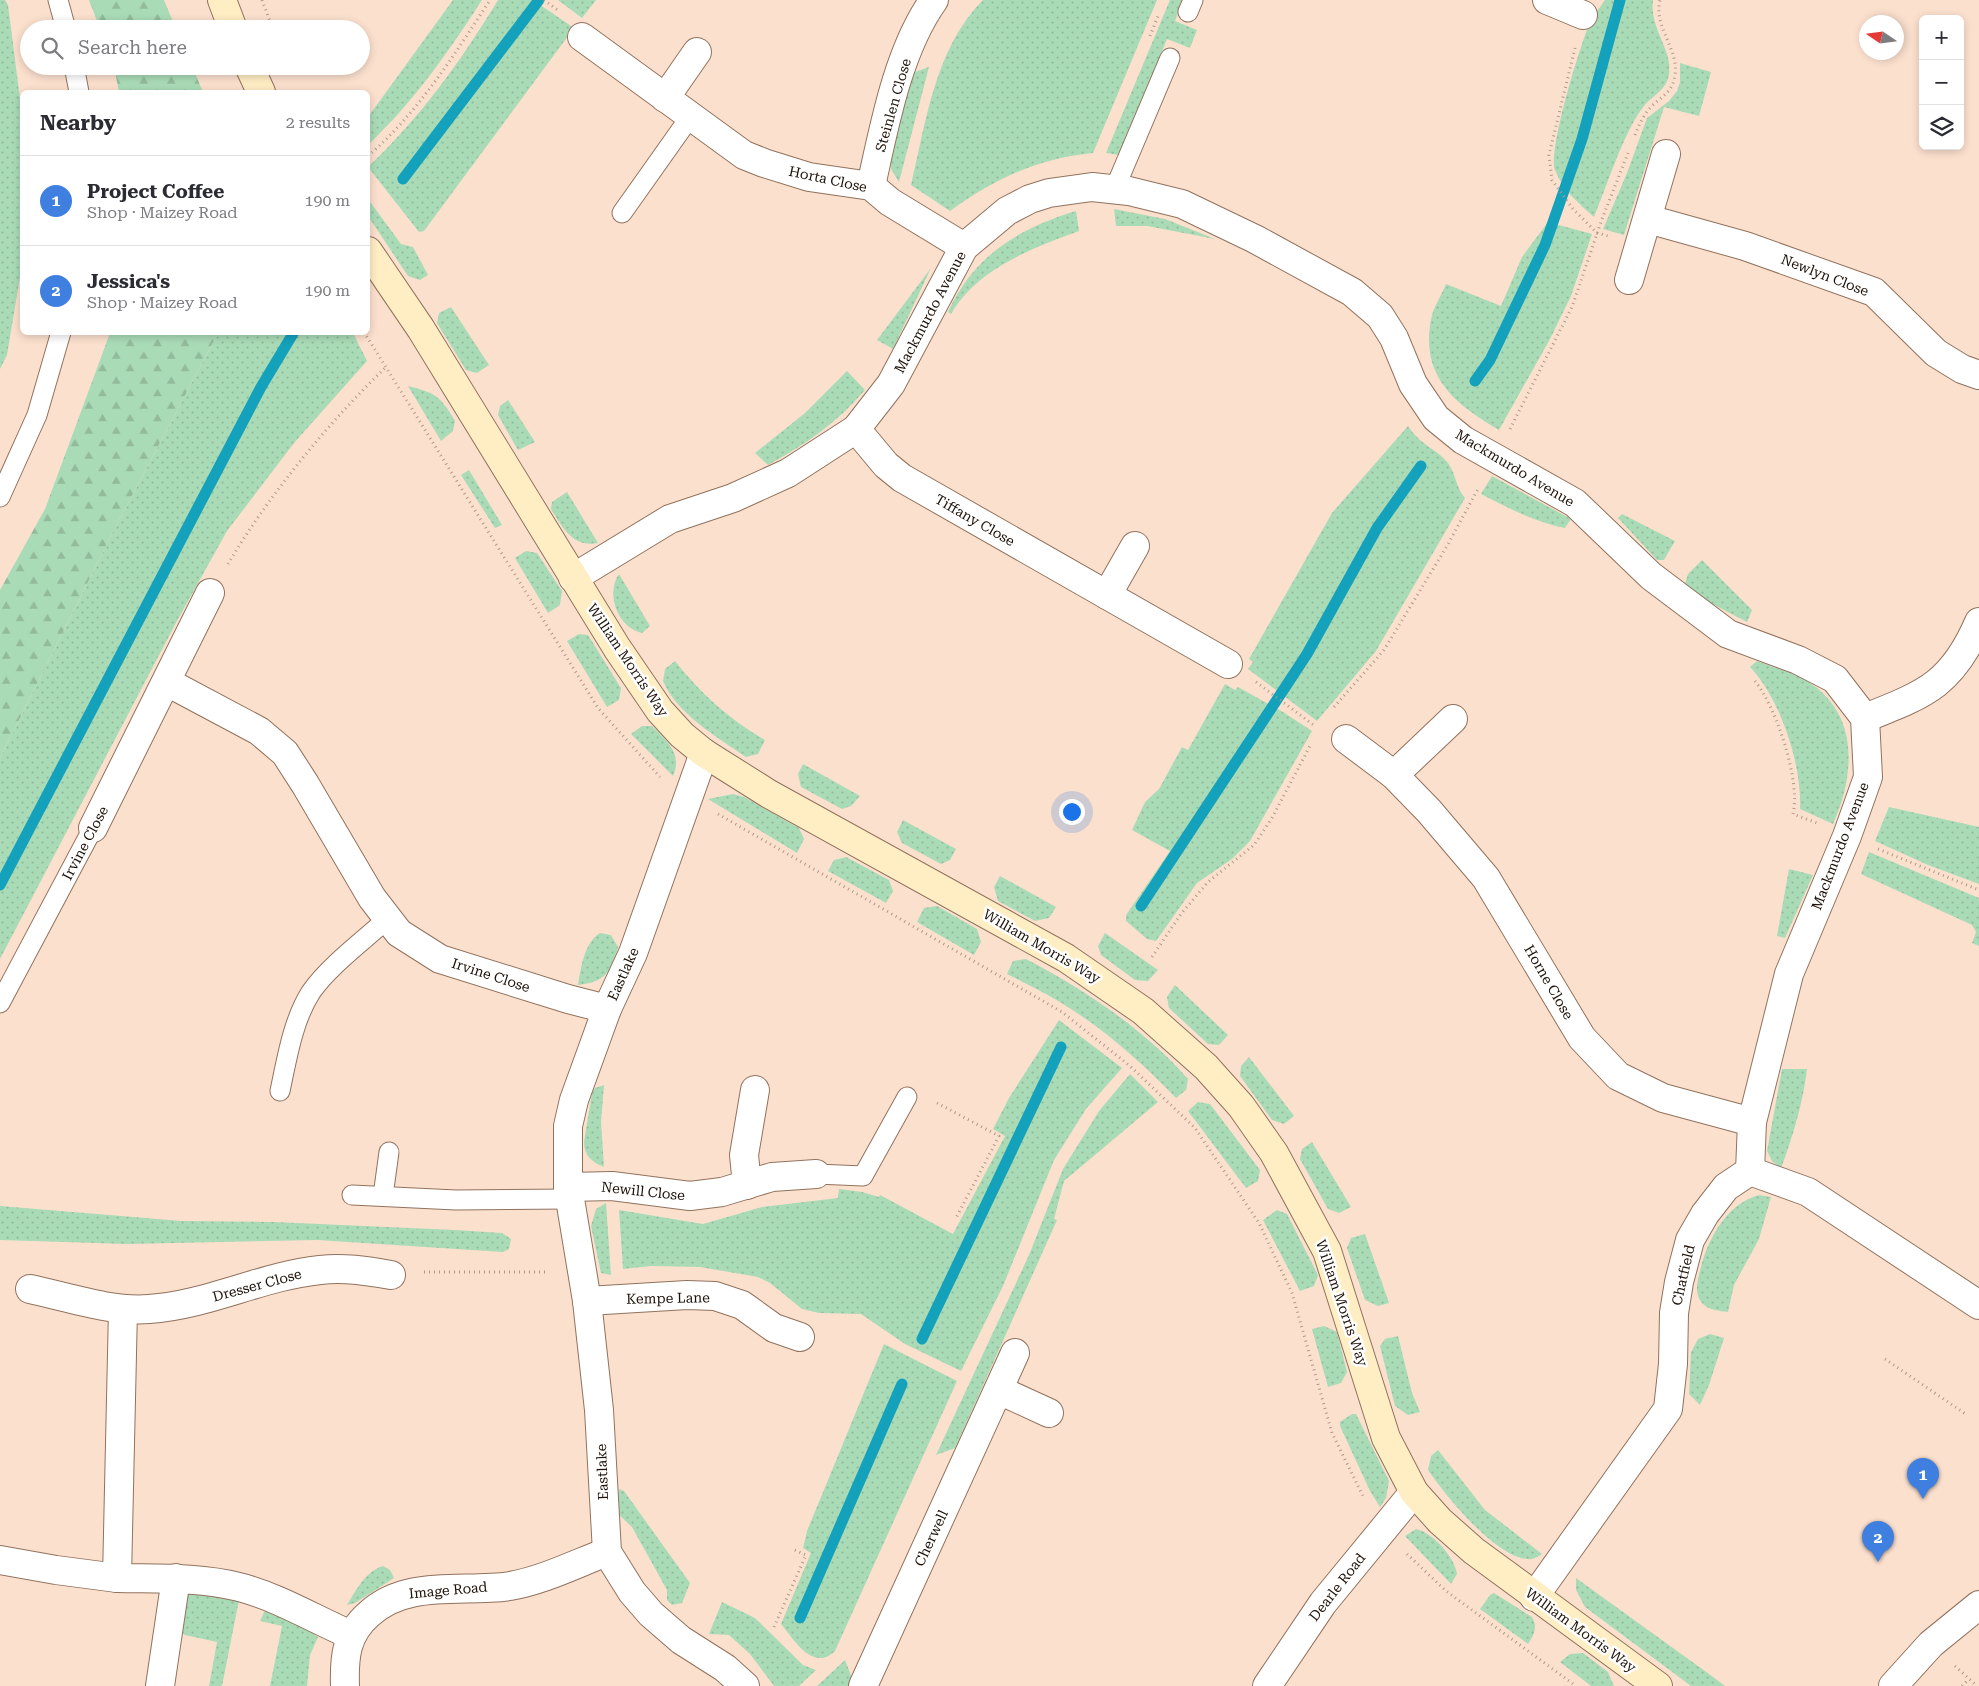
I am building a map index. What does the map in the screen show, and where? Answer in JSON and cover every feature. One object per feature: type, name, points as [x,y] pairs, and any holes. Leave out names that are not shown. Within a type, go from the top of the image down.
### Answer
[{"type":"street","points":[[222,0],[230,20]]},
{"type":"street","name":"Steinlen Close","points":[[871,186],[895,87],[910,46],[934,0]]},
{"type":"street","points":[[1547,0],[1583,15]]},
{"type":"street","name":"Horta Close","points":[[582,37],[744,155],[764,164],[809,177],[871,186],[890,202],[964,247]]},
{"type":"street","points":[[665,98],[697,52]]},
{"type":"street","points":[[253,75],[260,90]]},
{"type":"street","points":[[1629,280],[1666,154]]},
{"type":"street","name":"Mackmurdo Avenue","points":[[573,578],[670,519],[732,498],[788,473],[856,429],[891,384],[964,247],[1007,211],[1030,199],[1075,189],[1115,188],[1182,204],[1314,270],[1352,292],[1380,316],[1394,338],[1414,384],[1436,418],[1462,440],[1576,503],[1651,576],[1728,634],[1798,660],[1835,679],[1865,718],[1868,777],[1848,836],[1789,974],[1752,1122],[1750,1171]]},
{"type":"street","name":"Newlyn Close","points":[[1648,219],[1745,246],[1874,292],[1936,353],[1962,369],[1979,375]]},
{"type":"street","name":"William Morris Way","points":[[370,254],[421,329],[573,578],[660,711],[682,735],[704,753],[769,794],[1066,958],[1143,1011],[1206,1067],[1241,1106],[1274,1153],[1327,1251],[1386,1438],[1414,1492],[1440,1521],[1474,1551],[1650,1684]]},
{"type":"street","name":"Tiffany Close","points":[[856,429],[886,465],[902,478],[1228,664]]},
{"type":"street","points":[[1107,595],[1135,546]]},
{"type":"street","name":"Irvine Close","points":[[93,828],[210,593]]},
{"type":"street","points":[[1865,718],[1908,701],[1941,681],[1962,657],[1979,622]]},
{"type":"street","name":"Irvine Close","points":[[167,682],[259,731],[285,753],[386,920],[399,933],[440,959],[568,999],[607,1009]]},
{"type":"street","points":[[1394,775],[1453,719]]},
{"type":"street","name":"Horne Close","points":[[1346,739],[1394,775],[1430,811],[1486,878],[1582,1038],[1618,1076],[1663,1098],[1752,1122]]},
{"type":"street","name":"Eastlake","points":[[704,753],[633,953],[607,1009],[574,1100],[568,1126],[569,1193],[586,1301],[599,1410],[607,1552],[632,1592],[651,1614],[681,1640],[725,1668],[745,1686]]},
{"type":"street","points":[[747,1185],[744,1155],[755,1090]]},
{"type":"street","points":[[1750,1171],[1808,1192],[1979,1305]]},
{"type":"street","name":"Chatfield","points":[[1534,1597],[1668,1409],[1673,1364],[1674,1313],[1679,1282],[1690,1240],[1705,1214],[1726,1186],[1750,1171]]},
{"type":"street","name":"Newill Close","points":[[569,1193],[612,1186],[690,1196],[722,1192],[772,1177],[816,1174]]},
{"type":"street","name":"Dresser Close","points":[[30,1289],[123,1309],[150,1309],[208,1298],[295,1274],[319,1270],[349,1268],[391,1275]]},
{"type":"street","name":"Kempe Lane","points":[[586,1301],[687,1295],[715,1296],[742,1305],[774,1328],[800,1337]]},
{"type":"street","points":[[117,1578],[123,1309]]},
{"type":"street","name":"Cherwell","points":[[862,1686],[1015,1353]]},
{"type":"street","points":[[999,1390],[1049,1413]]},
{"type":"street","name":"Dearle Road","points":[[1267,1686],[1323,1603],[1414,1492]]},
{"type":"street","name":"Image Road","points":[[345,1686],[346,1648],[351,1635],[376,1607],[399,1595],[510,1586],[548,1576],[607,1552]]},
{"type":"street","points":[[0,1560],[117,1578],[176,1578],[220,1583],[256,1592],[351,1635]]},
{"type":"street","points":[[160,1686],[176,1578]]},
{"type":"street","points":[[1892,1686],[1931,1644],[1979,1605]]},
{"type":"lane","points":[[58,0],[64,20]]},
{"type":"lane","points":[[1115,188],[1170,58]]},
{"type":"lane","points":[[76,75],[79,90]]},
{"type":"lane","points":[[622,214],[690,117]]},
{"type":"lane","points":[[0,497],[37,415],[60,335]]},
{"type":"lane","name":"Irvine Close","points":[[0,1003],[93,828]]},
{"type":"lane","points":[[280,1091],[291,1043],[302,1010],[312,991],[386,920]]},
{"type":"lane","points":[[816,1174],[864,1176],[907,1097]]},
{"type":"lane","points":[[383,1196],[389,1152]]},
{"type":"lane","points":[[352,1195],[456,1200],[569,1193]]},
{"type":"path","points":[[262,0],[270,20]]},
{"type":"path","points":[[370,154],[428,91],[490,0]]},
{"type":"path","points":[[544,0],[554,7]]},
{"type":"path","points":[[1634,138],[1650,108],[1671,90],[1675,73],[1672,49],[1661,23],[1658,6],[1660,0]]},
{"type":"path","points":[[1583,15],[1549,155],[1552,180],[1573,209],[1597,233]]},
{"type":"path","points":[[1331,710],[1384,650],[1447,546],[1495,457],[1572,306],[1597,233],[1631,147]]},
{"type":"path","points":[[366,335],[598,708],[666,784],[1062,1012],[1130,1066],[1195,1128],[1259,1223],[1292,1293],[1332,1433],[1358,1488],[1395,1542],[1446,1592],[1576,1686]]},
{"type":"path","points":[[210,593],[243,538],[279,489],[356,396],[385,368]]},
{"type":"path","points":[[1253,680],[1308,721]]},
{"type":"path","points":[[1152,957],[1181,914],[1208,882],[1254,845],[1272,818],[1314,739]]},
{"type":"path","points":[[907,1097],[935,1102],[999,1136],[956,1218]]},
{"type":"path","points":[[391,1275],[434,1271],[552,1272]]},
{"type":"path","points":[[1884,1359],[1967,1415]]},
{"type":"path","points":[[774,1627],[806,1555],[792,1549]]},
{"type":"path","points":[[1962,1686],[1969,1679]]},
{"type":"green space","points":[[0,0],[5,0],[8,5],[20,98],[20,277],[7,355],[0,369]]},
{"type":"green space","points":[[89,0],[164,0],[172,20],[97,20]]},
{"type":"green space","points":[[453,0],[482,0],[415,94],[370,143],[370,114]]},
{"type":"green space","points":[[498,0],[533,0],[574,28],[424,231],[419,232],[370,170],[370,165],[422,109],[469,45]]},
{"type":"green space","points":[[558,0],[596,0],[582,18]]},
{"type":"green space","points":[[983,0],[1157,0],[1093,153],[1054,160],[1018,172],[983,189],[950,211],[911,185],[928,111],[943,63],[967,19]]},
{"type":"green space","points":[[1170,0],[1183,0],[1175,21],[1197,30],[1190,48],[1167,39],[1119,155],[1106,153]]},
{"type":"green space","points":[[1605,0],[1653,0],[1654,20],[1668,56],[1669,74],[1666,84],[1644,106],[1630,129],[1616,159],[1594,217],[1577,202],[1562,184],[1555,170],[1554,159],[1560,120],[1579,52],[1590,22]]},
{"type":"green space","points":[[1680,63],[1711,72],[1699,116],[1664,107],[1624,235],[1603,229],[1627,173],[1647,118],[1669,101],[1677,91],[1680,82]]},
{"type":"green space","points":[[929,67],[899,182],[891,169],[891,153],[912,73]]},
{"type":"green space","points":[[116,75],[196,75],[202,90],[119,90]]},
{"type":"green space","points":[[370,202],[401,244],[413,247],[428,275],[420,280],[408,276],[370,219]]},
{"type":"green space","points":[[1114,209],[1165,219],[1215,239],[1147,226],[1116,226]]},
{"type":"green space","points":[[1076,211],[1079,231],[1007,262],[975,284],[951,314],[948,312],[971,275],[984,260],[1000,247],[1035,226]]},
{"type":"green space","points":[[1548,222],[1592,234],[1571,296],[1550,339],[1499,430],[1468,410],[1443,385],[1435,371],[1430,355],[1429,336],[1432,315],[1446,284],[1501,306],[1522,257]]},
{"type":"green space","points":[[931,268],[893,349],[877,340]]},
{"type":"green space","points":[[451,307],[489,365],[477,373],[466,370],[437,323],[439,313]]},
{"type":"green space","points":[[109,335],[217,335],[117,524],[0,758],[0,590],[45,509]]},
{"type":"green space","points":[[217,335],[354,335],[367,361],[294,443],[227,531],[178,619],[0,959],[0,758],[117,524]]},
{"type":"green space","points":[[847,371],[865,390],[832,423],[808,441],[768,465],[755,453],[805,413]]},
{"type":"green space","points":[[408,386],[425,391],[436,397],[455,421],[453,431],[441,441]]},
{"type":"green space","points":[[508,400],[535,442],[518,450],[498,415],[500,406]]},
{"type":"green space","points":[[1408,426],[1423,443],[1448,463],[1465,498],[1376,651],[1317,721],[1248,669],[1253,662],[1249,659],[1332,513]]},
{"type":"green space","points":[[469,470],[502,525],[495,528],[461,475]]},
{"type":"green space","points":[[1492,476],[1571,519],[1565,528],[1543,522],[1481,494]]},
{"type":"green space","points":[[567,492],[598,543],[589,544],[575,539],[565,529],[551,509],[552,502]]},
{"type":"green space","points":[[1622,514],[1675,541],[1664,560],[1657,560],[1618,518]]},
{"type":"green space","points":[[526,551],[537,553],[562,591],[560,605],[548,613],[515,558]]},
{"type":"green space","points":[[1702,560],[1752,610],[1747,622],[1703,599],[1685,584],[1688,574]]},
{"type":"green space","points":[[619,574],[650,626],[642,633],[626,624],[616,609],[613,591]]},
{"type":"green space","points":[[579,634],[588,635],[621,688],[619,700],[607,707],[567,641]]},
{"type":"green space","points":[[675,661],[716,705],[765,740],[758,754],[746,757],[699,724],[678,704],[669,693],[663,681],[665,669]]},
{"type":"green space","points":[[1757,661],[1789,672],[1807,681],[1824,695],[1837,710],[1848,746],[1848,766],[1846,786],[1833,824],[1800,809],[1800,792],[1793,753],[1780,715],[1771,697],[1750,667]]},
{"type":"green space","points":[[1225,684],[1235,690],[1238,687],[1283,712],[1312,731],[1250,841],[1232,859],[1197,883],[1156,941],[1147,939],[1126,921],[1126,915],[1170,851],[1132,830],[1145,802],[1159,789],[1182,747],[1188,750]]},
{"type":"green space","points":[[642,726],[652,726],[672,748],[676,761],[673,776],[631,734]]},
{"type":"green space","points":[[803,764],[860,796],[851,806],[842,809],[801,787],[798,774]]},
{"type":"green space","points":[[733,794],[744,797],[799,828],[804,839],[797,853],[708,799]]},
{"type":"green space","points":[[1889,807],[1979,827],[1979,884],[1928,865],[1875,841]]},
{"type":"green space","points":[[903,820],[956,849],[950,860],[941,864],[902,843],[897,832]]},
{"type":"green space","points":[[1869,852],[1979,898],[1979,946],[1972,943],[1976,932],[1972,925],[1861,874]]},
{"type":"green space","points":[[846,857],[889,880],[893,891],[886,903],[828,871],[834,860]]},
{"type":"green space","points":[[1789,869],[1813,875],[1785,938],[1777,936]]},
{"type":"green space","points":[[1000,876],[1056,907],[1049,918],[1035,921],[998,901],[994,887]]},
{"type":"green space","points":[[937,906],[977,929],[981,942],[974,955],[917,922],[924,908]]},
{"type":"green space","points":[[600,933],[611,935],[618,947],[613,963],[601,978],[587,984],[578,985],[587,949]]},
{"type":"green space","points":[[1105,933],[1158,970],[1148,981],[1135,980],[1101,955],[1098,946]]},
{"type":"green space","points":[[1026,959],[1091,997],[1133,1027],[1171,1060],[1188,1079],[1186,1090],[1176,1098],[1113,1039],[1071,1009],[1007,974],[1013,961]]},
{"type":"green space","points":[[1175,985],[1228,1035],[1219,1045],[1208,1044],[1169,1008],[1167,997]]},
{"type":"green space","points":[[1059,1020],[1122,1068],[1086,1109],[1054,1160],[1003,1286],[961,1371],[905,1344],[861,1314],[819,1313],[802,1309],[770,1283],[758,1277],[700,1267],[651,1266],[623,1269],[619,1210],[703,1224],[762,1207],[838,1198],[839,1189],[862,1192],[879,1197],[880,1195],[953,1234],[1005,1136],[993,1129],[1009,1098]]},
{"type":"green space","points":[[1249,1057],[1294,1116],[1284,1124],[1272,1120],[1240,1076],[1241,1066]]},
{"type":"green space","points":[[1782,1069],[1807,1069],[1797,1119],[1781,1168],[1772,1161],[1767,1151]]},
{"type":"green space","points":[[1130,1074],[1158,1102],[1064,1181],[1054,1219],[1057,1220],[955,1448],[936,1455],[1029,1255],[1063,1169],[1099,1111]]},
{"type":"green space","points":[[604,1085],[601,1122],[604,1167],[587,1155],[584,1142],[592,1093],[595,1088]]},
{"type":"green space","points":[[1198,1102],[1210,1104],[1260,1170],[1258,1181],[1246,1188],[1188,1111]]},
{"type":"green space","points":[[1312,1142],[1351,1207],[1339,1213],[1328,1209],[1300,1159],[1302,1149]]},
{"type":"green space","points":[[1759,1195],[1771,1197],[1759,1239],[1734,1285],[1728,1312],[1708,1308],[1698,1297],[1697,1288],[1703,1259],[1708,1247],[1713,1236],[1728,1215],[1737,1206]]},
{"type":"green space","points":[[606,1203],[611,1275],[601,1273],[591,1226],[596,1209]]},
{"type":"green space","points":[[0,1206],[182,1221],[274,1222],[502,1233],[511,1239],[509,1249],[503,1252],[317,1240],[127,1244],[0,1240]]},
{"type":"green space","points":[[1277,1210],[1287,1214],[1318,1275],[1314,1286],[1300,1291],[1263,1220]]},
{"type":"green space","points":[[1365,1234],[1389,1303],[1378,1306],[1365,1300],[1347,1248],[1351,1238]]},
{"type":"green space","points":[[1324,1326],[1337,1332],[1347,1372],[1341,1383],[1328,1387],[1312,1329]]},
{"type":"green space","points":[[1710,1334],[1724,1338],[1709,1385],[1700,1405],[1689,1394],[1691,1352],[1698,1339]]},
{"type":"green space","points":[[1398,1336],[1412,1393],[1420,1412],[1408,1415],[1395,1406],[1380,1346],[1385,1339]]},
{"type":"green space","points":[[884,1344],[957,1381],[835,1651],[827,1657],[819,1658],[805,1652],[798,1646],[781,1624],[811,1553],[803,1548],[807,1531]]},
{"type":"green space","points":[[1352,1414],[1356,1414],[1389,1481],[1386,1498],[1380,1507],[1370,1491],[1340,1426],[1340,1422]]},
{"type":"green space","points":[[1438,1450],[1485,1510],[1542,1554],[1530,1559],[1515,1556],[1501,1548],[1472,1524],[1428,1470],[1431,1456]]},
{"type":"green space","points":[[619,1489],[624,1491],[690,1583],[682,1603],[672,1605],[667,1600],[667,1590],[632,1527],[618,1514]]},
{"type":"green space","points":[[1416,1529],[1423,1531],[1436,1540],[1452,1560],[1457,1574],[1451,1584],[1405,1536]]},
{"type":"green space","points":[[383,1566],[390,1570],[394,1578],[355,1603],[347,1605],[358,1587],[371,1572]]},
{"type":"green space","points":[[1576,1578],[1725,1686],[1691,1686],[1585,1607],[1576,1590]]},
{"type":"green space","points":[[188,1593],[239,1600],[222,1686],[209,1686],[217,1642],[182,1633]]},
{"type":"green space","points":[[1494,1593],[1532,1617],[1535,1631],[1528,1644],[1480,1609],[1490,1595]]},
{"type":"green space","points":[[722,1602],[755,1618],[803,1665],[816,1670],[799,1686],[774,1686],[750,1654],[729,1635],[709,1634]]},
{"type":"green space","points":[[266,1608],[301,1625],[318,1637],[310,1655],[307,1686],[270,1686],[282,1626],[260,1621]]},
{"type":"green space","points":[[1583,1653],[1608,1672],[1614,1686],[1591,1686],[1560,1662],[1570,1654]]},
{"type":"green space","points":[[845,1660],[852,1678],[848,1686],[817,1686]]},
{"type":"waterway","points":[[403,179],[539,0]]},
{"type":"waterway","points":[[1475,381],[1490,360],[1545,245],[1582,139],[1620,0]]},
{"type":"waterway","points":[[0,885],[261,387],[292,335]]},
{"type":"waterway","points":[[1141,906],[1307,654],[1377,528],[1421,466]]},
{"type":"waterway","points":[[922,1339],[1061,1047]]},
{"type":"waterway","points":[[800,1618],[902,1384]]},
{"type":"place","name":"Project Coffee","points":[[1923,1499]]},
{"type":"place","name":"Jessica's","points":[[1878,1562]]}]
